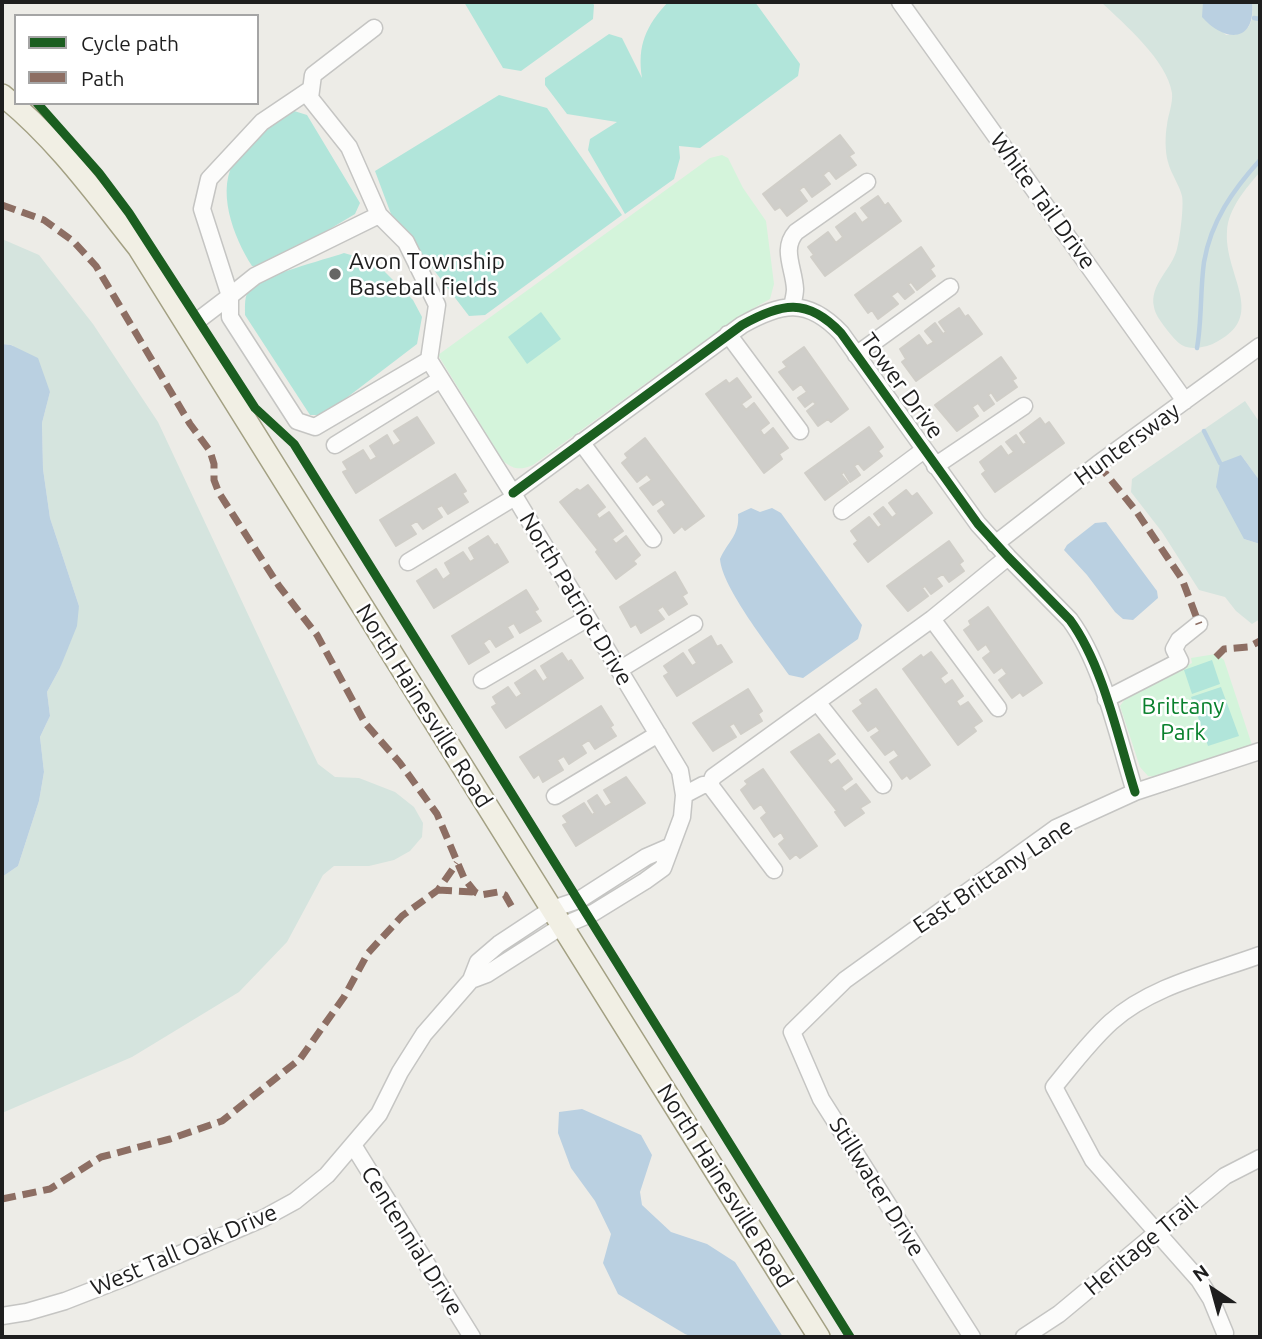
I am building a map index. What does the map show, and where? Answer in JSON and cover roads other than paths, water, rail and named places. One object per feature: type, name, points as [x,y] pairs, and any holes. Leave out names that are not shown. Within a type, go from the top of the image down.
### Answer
[{"type":"main road","name":"North Hainesville Road","points":[[14,105],[79,173],[138,247],[819,1337]]},
{"type":"street","name":"White Tail Drive","points":[[900,2],[1185,401]]},
{"type":"street","points":[[311,89],[262,122],[209,179],[202,209],[230,296],[230,317],[297,421],[315,427],[429,360],[437,305],[406,242],[379,215],[349,147],[310,98],[313,75],[374,28]]},
{"type":"street","points":[[408,562],[514,495],[727,334],[769,310],[792,307],[796,291],[788,249],[790,240],[796,232],[867,182]]},
{"type":"street","points":[[188,328],[256,276],[379,215]]},
{"type":"street","points":[[856,355],[950,287]]},
{"type":"street","name":"Tower Drive","points":[[792,307],[813,311],[827,319],[995,544],[1080,633],[1091,655],[1135,792]]},
{"type":"street","points":[[727,334],[800,431]]},
{"type":"street","name":"Huntersway","points":[[995,544],[1260,346]]},
{"type":"street","name":"North Patriot Drive","points":[[429,360],[514,495],[680,771],[684,794],[678,831],[669,847],[646,857],[557,917]]},
{"type":"street","points":[[335,445],[441,379]]},
{"type":"street","points":[[936,466],[1024,406]]},
{"type":"street","points":[[581,442],[653,539]]},
{"type":"street","points":[[842,511],[924,450]]},
{"type":"street","points":[[710,785],[713,777],[932,619],[1008,557]]},
{"type":"street","points":[[482,680],[588,618]]},
{"type":"street","points":[[932,619],[998,708]]},
{"type":"street","points":[[619,670],[694,624]]},
{"type":"street","points":[[1106,699],[1180,661],[1174,649],[1179,640],[1199,624]]},
{"type":"street","points":[[817,702],[883,785]]},
{"type":"street","points":[[555,796],[658,734]]},
{"type":"street","name":"East Brittany Lane","points":[[792,1032],[845,980],[1056,828],[1135,792],[1260,751]]},
{"type":"street","points":[[684,794],[703,785],[710,785]]},
{"type":"street","points":[[710,785],[774,870]]},
{"type":"street","name":"West Tall Oak Drive","points":[[2,1316],[65,1301],[264,1218],[295,1201],[327,1175],[379,1114],[400,1072],[424,1034],[471,981],[474,968],[487,954],[557,917]]},
{"type":"street","points":[[1226,1333],[1199,1280],[1101,1169],[1054,1087],[1104,1029],[1133,1006],[1163,990],[1260,955]]},
{"type":"street","name":"Stillwater Drive","points":[[792,1032],[821,1099],[971,1337]]},
{"type":"street","name":"Centennial Drive","points":[[353,1145],[472,1337]]},
{"type":"street","name":"Heritage Trail","points":[[1024,1337],[1059,1314],[1225,1177],[1260,1158]]},
{"type":"waterway","points":[[1254,18],[1260,19]]},
{"type":"waterway","points":[[1197,348],[1207,247],[1224,207],[1260,160]]},
{"type":"waterway","points":[[1204,431],[1220,463]]},
{"type":"place","name":"Avon Township Baseball fields","points":[[335,274]]},
{"type":"park label","name":"Brittany Park","points":[[1183,719]]}]
